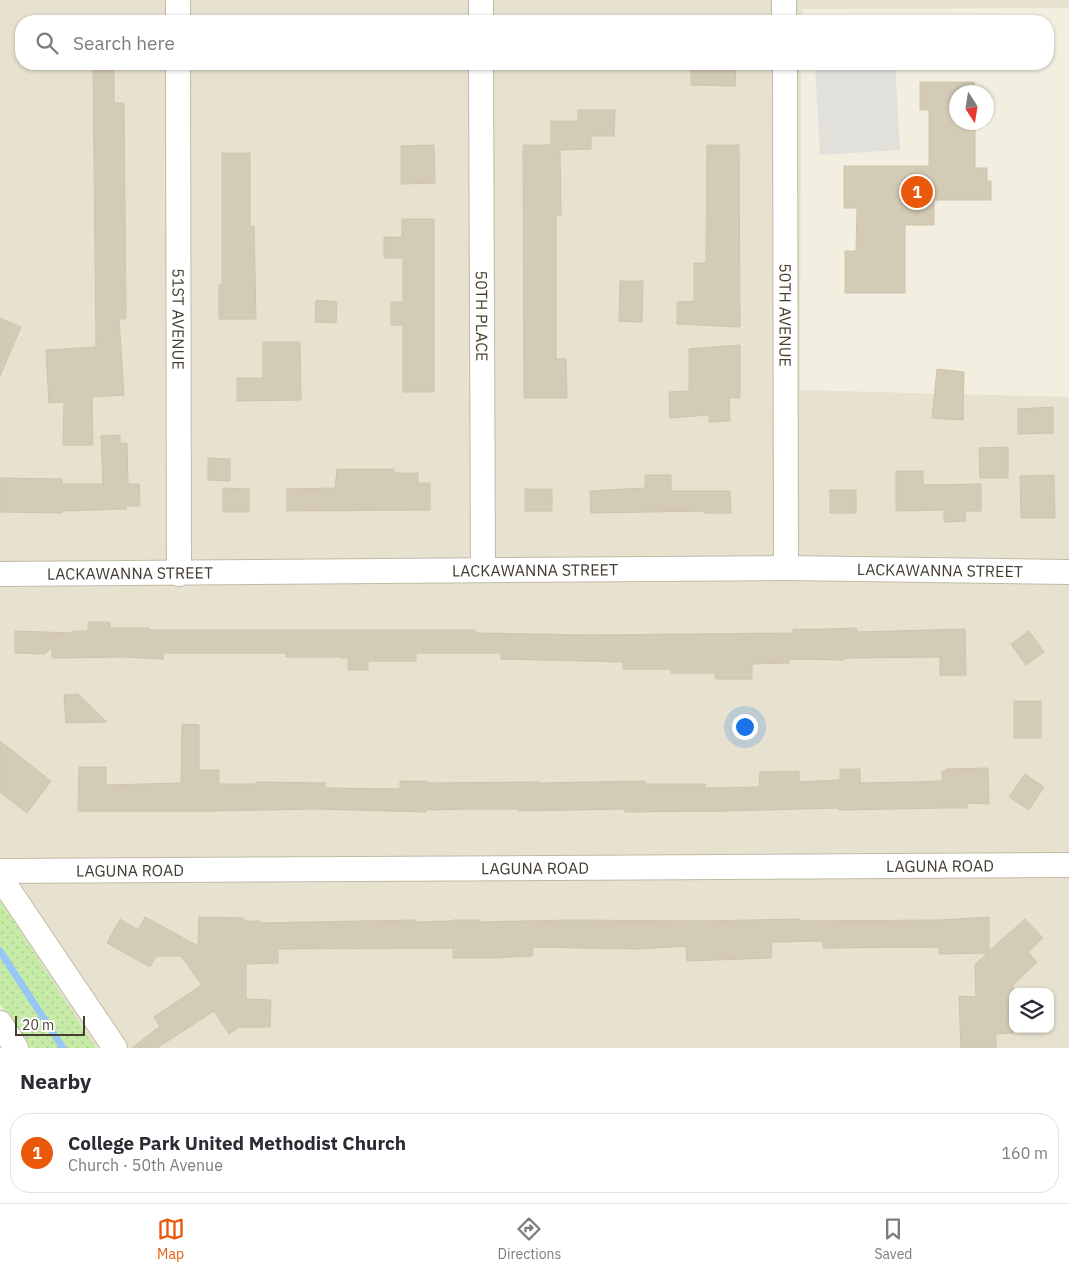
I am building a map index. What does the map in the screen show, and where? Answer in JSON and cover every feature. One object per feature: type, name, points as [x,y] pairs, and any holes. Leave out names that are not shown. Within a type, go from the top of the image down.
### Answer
[{"type":"street","points":[[178,0],[178,15]]},
{"type":"street","points":[[480,0],[481,15]]},
{"type":"street","points":[[784,0],[784,15]]},
{"type":"street","name":"51ST AVENUE","points":[[178,70],[179,574]]},
{"type":"street","name":"50TH PLACE","points":[[481,70],[483,569]]},
{"type":"street","name":"50TH AVENUE","points":[[784,70],[786,568]]},
{"type":"street","name":"LACKAWANNA STREET","points":[[0,574],[786,568],[1069,572]]},
{"type":"street","name":"LAGUNA ROAD","points":[[0,871],[1069,865]]},
{"type":"street","points":[[0,877],[116,1048]]},
{"type":"street","points":[[0,1023],[16,1048]]},
{"type":"shaded area","points":[[0,0],[1069,0],[1069,8],[802,9],[802,15],[15,15],[15,70],[801,70],[800,390],[1069,397],[1069,1048],[96,1048],[0,900]]},
{"type":"shaded area","points":[[815,70],[895,70],[900,150],[820,155]]},
{"type":"green space","points":[[0,900],[96,1048],[29,1048],[0,1004]]},
{"type":"building","points":[[93,70],[114,70],[114,103],[124,103],[126,317],[125,319],[119,319],[124,395],[92,397],[93,445],[63,445],[64,402],[49,403],[46,350],[96,347]]},
{"type":"building","points":[[691,70],[736,70],[735,86],[691,85]]},
{"type":"building","points":[[920,82],[974,82],[974,85],[949,85],[949,130],[975,130],[975,168],[987,168],[987,181],[991,181],[991,200],[934,200],[934,225],[905,225],[905,293],[845,293],[845,251],[856,251],[857,208],[844,208],[844,166],[929,166],[929,110],[920,110]]},
{"type":"building","points":[[578,110],[615,110],[614,136],[591,136],[591,149],[560,150],[561,215],[556,216],[556,359],[566,359],[567,398],[524,398],[523,145],[551,145],[551,121],[578,121]]},
{"type":"building","points":[[434,145],[435,183],[401,184],[401,146]]},
{"type":"building","points":[[707,145],[739,145],[740,327],[677,324],[677,302],[694,301],[694,263],[706,263]]},
{"type":"building","points":[[222,153],[250,153],[250,226],[254,226],[256,319],[219,319],[219,285],[222,285]]},
{"type":"building","points":[[402,219],[434,219],[434,392],[403,392],[403,325],[391,325],[391,302],[403,302],[403,258],[384,258],[384,237],[402,237]]},
{"type":"building","points":[[620,281],[643,281],[642,322],[619,321]]},
{"type":"building","points":[[316,300],[337,302],[336,323],[315,322]]},
{"type":"building","points":[[0,318],[21,327],[0,376]]},
{"type":"building","points":[[263,342],[300,342],[301,400],[237,401],[237,378],[263,378]]},
{"type":"building","points":[[740,345],[740,398],[729,398],[730,421],[709,422],[709,415],[670,418],[669,392],[689,391],[689,349]]},
{"type":"building","points":[[937,369],[964,372],[963,420],[932,418]]},
{"type":"building","points":[[1053,407],[1053,433],[1018,434],[1018,409]]},
{"type":"building","points":[[120,435],[120,443],[127,443],[128,484],[139,484],[140,506],[126,506],[126,509],[62,511],[62,513],[0,512],[0,478],[62,479],[62,484],[103,484],[101,436]]},
{"type":"building","points":[[1008,447],[1008,478],[980,478],[979,448]]},
{"type":"building","points":[[208,458],[230,459],[230,481],[208,480]]},
{"type":"building","points":[[337,469],[394,469],[394,473],[418,473],[418,483],[430,483],[430,510],[287,511],[287,489],[335,488]]},
{"type":"building","points":[[896,471],[923,471],[923,485],[981,484],[981,511],[965,511],[966,521],[944,522],[944,510],[896,511]]},
{"type":"building","points":[[645,475],[671,475],[671,491],[730,491],[731,513],[704,513],[704,511],[591,513],[590,491],[645,488]]},
{"type":"building","points":[[1054,475],[1055,518],[1021,518],[1020,476]]},
{"type":"building","points":[[223,488],[249,489],[249,512],[223,512]]},
{"type":"building","points":[[525,489],[552,489],[552,511],[525,511]]},
{"type":"building","points":[[830,490],[856,490],[856,513],[830,513]]},
{"type":"building","points":[[88,622],[107,622],[110,623],[110,628],[149,628],[149,630],[475,630],[475,633],[591,635],[793,633],[793,629],[854,628],[857,629],[857,632],[965,629],[966,675],[940,675],[940,657],[844,658],[844,660],[789,659],[789,663],[752,664],[752,679],[715,679],[715,673],[671,673],[671,669],[623,669],[623,662],[501,659],[501,653],[416,653],[416,661],[368,661],[368,670],[348,670],[348,658],[286,657],[286,653],[163,653],[163,659],[126,657],[52,658],[52,647],[45,654],[15,653],[15,631],[73,633],[73,631],[88,631]]},
{"type":"building","points":[[1029,631],[1044,652],[1026,665],[1011,644]]},
{"type":"building","points":[[78,694],[107,722],[66,723],[64,695]]},
{"type":"building","points":[[1014,701],[1041,701],[1041,738],[1014,738]]},
{"type":"building","points":[[182,724],[199,725],[199,770],[219,770],[219,784],[256,784],[256,782],[325,783],[325,788],[400,789],[400,781],[427,781],[427,783],[539,783],[645,781],[645,784],[705,784],[705,788],[759,787],[760,772],[799,771],[799,782],[840,780],[840,769],[860,769],[860,783],[942,781],[942,771],[946,771],[946,769],[988,768],[989,804],[967,803],[967,808],[625,812],[625,809],[518,811],[518,809],[470,809],[426,810],[426,812],[314,809],[78,811],[79,767],[106,767],[106,785],[181,783]]},
{"type":"building","points":[[0,741],[51,781],[27,813],[0,792]]},
{"type":"building","points":[[1025,774],[1044,787],[1029,810],[1009,797]]},
{"type":"building","points":[[145,917],[198,946],[199,917],[244,918],[244,921],[260,921],[260,923],[415,920],[415,922],[479,920],[479,922],[800,919],[800,921],[941,920],[989,917],[989,951],[1025,919],[1043,938],[1028,952],[1037,962],[1013,985],[1013,988],[1009,988],[1009,1033],[1013,1033],[996,1034],[996,1048],[961,1048],[959,996],[976,997],[975,964],[988,953],[939,954],[939,947],[823,948],[823,941],[772,942],[771,958],[687,961],[686,946],[636,949],[533,947],[532,956],[493,958],[453,958],[453,948],[278,949],[278,963],[246,964],[246,999],[271,1000],[270,1027],[239,1027],[229,1034],[214,1011],[157,1048],[132,1048],[160,1026],[154,1017],[202,985],[181,956],[156,956],[150,967],[107,943],[120,919],[138,930]]},
{"type":"waterway","points":[[0,951],[63,1048]]},
{"type":"place","name":"College Park United Methodist Church","points":[[917,192]]}]
